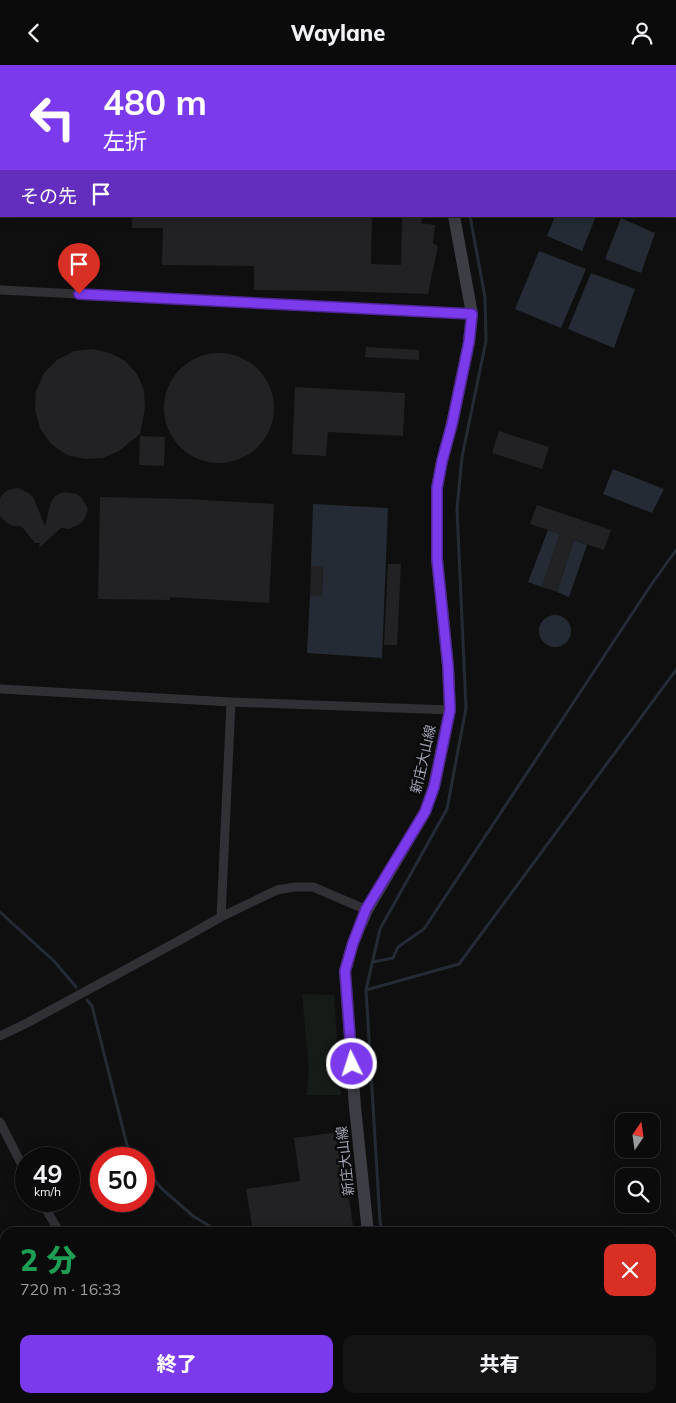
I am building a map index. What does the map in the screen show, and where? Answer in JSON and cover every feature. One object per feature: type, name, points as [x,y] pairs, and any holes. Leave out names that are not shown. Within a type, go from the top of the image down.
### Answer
[{"type":"main road","name":"新庄大山線","points":[[367,1227],[355,1107],[345,971],[366,909],[425,812],[434,787],[450,710],[448,666],[437,559],[437,488],[469,342],[472,314],[454,217]]},
{"type":"street","points":[[0,290],[472,314]]},
{"type":"street","points":[[0,689],[231,702],[450,710]]},
{"type":"street","points":[[221,917],[231,702]]},
{"type":"street","points":[[0,1036],[165,949],[221,917],[277,891],[295,887],[313,887],[366,909]]},
{"type":"street","points":[[0,1122],[15,1151]]},
{"type":"street","points":[[48,1212],[56,1227]]},
{"type":"shaded area","points":[[555,217],[596,217],[582,251],[547,236]]},
{"type":"shaded area","points":[[621,218],[655,233],[641,273],[605,259]]},
{"type":"shaded area","points":[[539,251],[586,269],[561,328],[515,309]]},
{"type":"shaded area","points":[[591,273],[635,289],[614,348],[568,329]]},
{"type":"shaded area","points":[[613,469],[664,489],[652,513],[603,494]]},
{"type":"shaded area","points":[[313,504],[388,508],[382,658],[307,653],[310,596],[322,595],[323,566],[311,566]]},
{"type":"shaded area","points":[[548,530],[560,534],[542,587],[528,582]]},
{"type":"shaded area","points":[[574,540],[587,545],[569,597],[557,592]]},
{"type":"shaded area","points":[[555,615],[567,619],[571,631],[567,643],[555,647],[543,643],[539,631],[543,619]]},
{"type":"shaded area","points":[[302,994],[334,995],[341,1095],[306,1095],[309,1071]]},
{"type":"building","points":[[132,217],[372,217],[371,264],[401,265],[402,217],[423,217],[421,223],[435,225],[433,243],[438,246],[428,294],[254,290],[254,266],[162,265],[163,228],[132,228]]},
{"type":"building","points":[[366,347],[419,350],[419,360],[365,357]]},
{"type":"building","points":[[93,349],[110,353],[125,361],[137,374],[144,390],[145,408],[140,434],[119,451],[103,458],[85,459],[67,455],[51,444],[40,428],[35,410],[36,391],[44,373],[57,360],[74,351]]},
{"type":"building","points":[[219,353],[240,357],[258,369],[270,387],[274,408],[270,429],[258,447],[240,459],[219,463],[198,459],[180,447],[168,429],[164,408],[168,387],[180,369],[198,357]]},
{"type":"building","points":[[295,387],[405,393],[403,436],[328,432],[326,456],[292,454]]},
{"type":"building","points":[[499,431],[549,447],[542,469],[492,453]]},
{"type":"building","points":[[140,436],[165,437],[164,466],[139,465]]},
{"type":"building","points":[[18,488],[33,497],[45,526],[54,497],[66,492],[77,494],[82,498],[88,509],[84,520],[69,529],[61,528],[39,548],[40,543],[35,543],[21,526],[13,526],[0,516],[1,496],[6,491]]},
{"type":"building","points":[[100,497],[274,504],[269,603],[170,597],[170,600],[98,599]]},
{"type":"building","points":[[537,505],[611,530],[604,550],[574,540],[557,592],[542,587],[560,534],[530,524]]},
{"type":"building","points":[[388,564],[401,564],[397,645],[384,645]]},
{"type":"building","points":[[311,566],[323,566],[322,596],[310,596]]},
{"type":"building","points":[[339,1132],[353,1227],[252,1227],[246,1189],[300,1181],[294,1138]]},
{"type":"waterway","points":[[381,1227],[366,990],[380,929],[447,809],[466,708],[457,509],[462,457],[486,341],[485,297],[470,217]]},
{"type":"waterway","points":[[373,962],[393,958],[398,947],[424,929],[676,550]]},
{"type":"waterway","points":[[366,990],[459,964],[676,670]]},
{"type":"waterway","points":[[0,912],[54,961],[76,987]]},
{"type":"waterway","points":[[87,1000],[92,1006],[127,1147]]},
{"type":"waterway","points":[[155,1181],[193,1216],[211,1227]]},
{"type":"route","points":[[79,294],[472,314],[469,342],[437,488],[437,559],[448,666],[450,710],[434,787],[425,812],[366,909],[345,971],[352,1064]]}]
